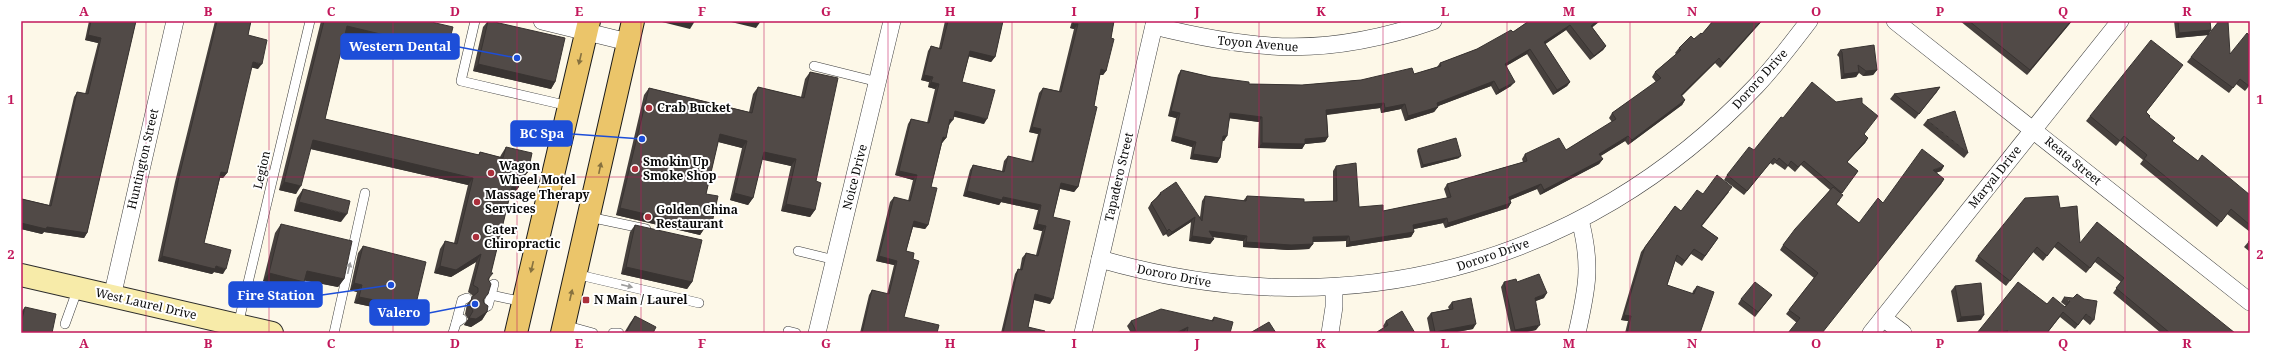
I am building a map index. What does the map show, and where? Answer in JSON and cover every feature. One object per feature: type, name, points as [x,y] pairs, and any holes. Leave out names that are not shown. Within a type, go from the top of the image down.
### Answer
[{"type":"main road","points":[[563,329],[633,21]]},
{"type":"main road","points":[[516,333],[588,26]]},
{"type":"main road","name":"West Laurel Drive","points":[[21,275],[242,328],[272,333]]},
{"type":"street","name":"Huntington Street","points":[[112,296],[175,21]]},
{"type":"street","points":[[542,21],[588,26],[628,42]]},
{"type":"street","name":"Noice Drive","points":[[817,333],[892,21]]},
{"type":"street","name":"Toyon Avenue","points":[[1155,24],[1226,42],[1281,48],[1305,48],[1357,42],[1387,36],[1433,21]]},
{"type":"street","name":"Dororo Drive","points":[[1100,259],[1150,273],[1228,286],[1292,289],[1334,287],[1404,279],[1456,268],[1507,252],[1580,220],[1627,193],[1700,139],[1756,86],[1810,21]]},
{"type":"street","name":"Reata Street","points":[[1895,21],[2034,129],[2250,302]]},
{"type":"street","name":"Maryal Drive","points":[[1871,333],[2120,21]]},
{"type":"street","name":"Tapadero Street","points":[[1083,333],[1155,24]]},
{"type":"street","points":[[1577,333],[1586,294],[1588,272],[1586,247],[1580,220]]},
{"type":"street","points":[[1330,333],[1334,307],[1334,287]]},
{"type":"street","points":[[1883,318],[1902,333]]},
{"type":"lane","name":"Legion","points":[[242,328],[310,21]]},
{"type":"lane","points":[[475,21],[461,81],[570,106]]},
{"type":"lane","points":[[814,66],[878,82]]},
{"type":"lane","points":[[334,333],[365,193]]},
{"type":"lane","points":[[589,217],[659,232]]},
{"type":"lane","points":[[798,251],[835,260]]},
{"type":"lane","points":[[576,274],[699,303]]},
{"type":"lane","points":[[65,324],[78,288]]},
{"type":"lane","points":[[484,308],[488,306],[490,291],[524,302]]},
{"type":"lane","points":[[453,333],[459,321],[462,300],[467,298]]},
{"type":"lane","points":[[563,329],[593,333]]},
{"type":"lane","points":[[614,333],[619,333]]},
{"type":"building","points":[[91,21],[136,21],[87,233],[47,227],[46,229],[21,223],[22,199],[51,206],[77,92],[88,94],[101,38],[88,35]]},
{"type":"building","points":[[217,21],[251,21],[248,35],[267,40],[262,64],[253,62],[227,173],[221,172],[204,243],[231,250],[226,269],[216,266],[215,269],[162,256],[179,177]]},
{"type":"building","points":[[324,21],[427,21],[453,27],[447,50],[347,26],[325,119],[479,155],[480,152],[503,158],[506,147],[532,153],[528,172],[523,171],[518,188],[512,187],[491,273],[493,273],[488,279],[491,284],[488,294],[483,300],[488,306],[487,312],[476,319],[469,318],[473,311],[470,306],[472,297],[478,292],[478,288],[473,285],[481,254],[456,270],[440,266],[445,241],[457,244],[473,178],[313,140],[301,186],[284,182]]},
{"type":"building","points":[[488,21],[565,38],[555,82],[478,64]]},
{"type":"building","points":[[948,21],[1003,21],[995,57],[970,51],[962,82],[995,90],[987,119],[955,111],[953,120],[950,119],[946,138],[943,137],[931,187],[937,188],[928,225],[914,221],[906,251],[914,253],[913,259],[919,261],[904,317],[939,325],[937,333],[862,333],[872,290],[889,294],[897,261],[879,256],[894,197],[910,201],[917,175],[899,171],[911,119],[929,123],[939,84],[931,82],[933,77],[924,75],[931,46],[941,49]]},
{"type":"building","points":[[1074,21],[1114,21],[1111,38],[1114,39],[1106,71],[1101,69],[1094,106],[1097,107],[1078,187],[1061,183],[1053,217],[1070,221],[1053,299],[1035,294],[1028,327],[1045,331],[1044,333],[1003,333],[1018,269],[1022,270],[1026,253],[1038,256],[1046,226],[1037,224],[1041,205],[1003,197],[1002,200],[967,191],[973,165],[1004,172],[1008,156],[1033,162],[1041,129],[1032,127],[1043,88],[1061,92],[1078,24],[1073,24]]},
{"type":"building","points":[[1529,21],[1597,21],[1591,26],[1606,46],[1594,56],[1570,25],[1544,42],[1570,82],[1557,90],[1530,49],[1505,64],[1515,82],[1499,90],[1494,81],[1437,103],[1438,107],[1408,116],[1405,104],[1385,108],[1384,103],[1326,110],[1328,137],[1305,139],[1305,144],[1262,143],[1262,117],[1230,113],[1227,136],[1223,136],[1220,158],[1193,154],[1196,142],[1174,136],[1180,113],[1171,111],[1181,70],[1211,77],[1249,82],[1249,84],[1302,85],[1361,80],[1412,68],[1414,74],[1441,66],[1440,63],[1477,49],[1511,30],[1513,32]]},
{"type":"building","points":[[1713,21],[1761,21],[1723,63],[1719,58],[1681,95],[1685,100],[1632,140],[1628,136],[1599,154],[1603,159],[1544,190],[1541,184],[1509,197],[1511,203],[1448,223],[1447,218],[1413,225],[1414,232],[1350,242],[1349,236],[1313,237],[1313,244],[1291,245],[1246,242],[1247,236],[1209,231],[1214,239],[1192,236],[1195,217],[1172,232],[1169,229],[1167,231],[1151,203],[1161,194],[1160,193],[1176,182],[1202,221],[1205,196],[1246,201],[1247,196],[1304,199],[1304,202],[1337,201],[1336,166],[1356,163],[1359,207],[1383,205],[1383,211],[1451,197],[1447,184],[1527,161],[1525,154],[1559,138],[1566,150],[1616,119],[1612,113],[1661,78],[1655,72],[1681,50],[1679,48],[1691,36],[1694,39],[1701,33],[1702,34]]},
{"type":"building","points":[[1969,21],[2071,21],[2030,70]]},
{"type":"building","points":[[2178,21],[2210,21],[2211,30],[2179,33]]},
{"type":"building","points":[[2219,21],[2228,21],[2230,54],[2247,33],[2250,36],[2249,86],[2240,79],[2233,88],[2191,57]]},
{"type":"building","points":[[2151,40],[2183,65],[2146,112],[2150,116],[2149,117],[2175,138],[2172,141],[2198,161],[2202,155],[2250,195],[2250,225],[2231,209],[2221,222],[2144,159],[2147,155],[2124,136],[2120,141],[2090,116]]},
{"type":"building","points":[[1874,45],[1877,70],[1866,71],[1858,65],[1859,72],[1844,74],[1842,52],[1840,50]]},
{"type":"building","points":[[810,72],[838,78],[816,181],[821,183],[815,210],[786,204],[796,159],[764,152],[753,198],[734,193],[747,141],[720,134],[706,194],[718,196],[712,223],[706,222],[705,228],[620,208],[649,88],[752,113],[758,87],[804,98]]},
{"type":"building","points":[[1812,82],[1836,102],[1862,98],[1862,103],[1878,116],[1864,134],[1868,138],[1847,162],[1858,171],[1842,193],[1804,161],[1798,167],[1791,161],[1788,166],[1779,158],[1777,161],[1774,158],[1747,191],[1727,175],[1749,147],[1754,150],[1781,117],[1783,118]]},
{"type":"building","points":[[1940,87],[1919,114],[1894,94]]},
{"type":"building","points":[[1955,111],[1968,153],[1927,120]]},
{"type":"building","points":[[1456,138],[1461,156],[1423,165],[1418,149]]},
{"type":"building","points":[[1922,149],[1944,166],[1933,170],[1944,179],[1822,333],[1788,333],[1800,318],[1789,310],[1818,273],[1783,245],[1795,229],[1833,187],[1843,195],[1836,204],[1859,223],[1878,198],[1883,203]]},
{"type":"building","points":[[1717,175],[1732,187],[1701,226],[1718,238],[1705,256],[1694,249],[1685,261],[1677,255],[1667,285],[1694,294],[1697,286],[1714,292],[1700,333],[1627,333],[1631,316],[1624,315],[1645,247],[1675,206],[1681,211],[1697,190],[1703,194]]},
{"type":"building","points":[[303,189],[350,201],[347,214],[299,202]]},
{"type":"building","points":[[2058,196],[2060,208],[2077,206],[2080,243],[2097,222],[2235,333],[2170,333],[2116,288],[2124,278],[2098,257],[2090,268],[2058,242],[2047,256],[2037,247],[2010,281],[1978,256],[2025,198]]},
{"type":"building","points":[[281,224],[352,241],[344,279],[307,271],[304,282],[269,273]]},
{"type":"building","points":[[635,225],[702,240],[692,282],[626,267]]},
{"type":"building","points":[[363,246],[426,262],[415,308],[359,297],[362,285],[354,283]]},
{"type":"building","points":[[1539,274],[1547,293],[1535,298],[1540,325],[1515,330],[1504,282],[1516,279],[1517,282]]},
{"type":"building","points":[[1755,282],[1772,295],[1758,312],[1741,299]]},
{"type":"building","points":[[2018,282],[2047,304],[2053,297],[2065,307],[2070,301],[2064,297],[2073,298],[2077,294],[2084,299],[2097,301],[2094,320],[2086,314],[2078,325],[2063,312],[2047,333],[2006,333],[2008,331],[1977,333]]},
{"type":"building","points":[[1981,283],[1984,315],[1961,317],[1955,286]]},
{"type":"building","points":[[1471,298],[1476,324],[1435,332],[1431,313],[1453,309],[1452,302]]},
{"type":"building","points":[[25,307],[56,314],[52,333],[21,333],[21,323]]},
{"type":"building","points":[[1161,309],[1213,321],[1214,317],[1233,322],[1230,333],[1187,333],[1188,327],[1176,333],[1137,333],[1131,321]]},
{"type":"building","points":[[1402,311],[1415,333],[1377,333],[1388,325],[1386,321]]},
{"type":"building","points":[[635,316],[656,327],[653,333],[626,333]]},
{"type":"building","points":[[1269,322],[1276,333],[1250,333]]},
{"type":"place","name":"Western Dental","points":[[517,58]]},
{"type":"place","name":"Crab Bucket","points":[[649,108]]},
{"type":"place","name":"BC Spa","points":[[642,139]]},
{"type":"place","name":"Smokin Up Smoke Shop","points":[[635,169]]},
{"type":"place","name":"Wagon Wheel Motel","points":[[491,173]]},
{"type":"place","name":"Massage Therapy Services","points":[[477,202]]},
{"type":"place","name":"Golden China Restaurant","points":[[648,217]]},
{"type":"place","name":"Cater Chiropractic","points":[[476,237]]},
{"type":"place","name":"Fire Station","points":[[391,285]]},
{"type":"place","name":"N Main / Laurel","points":[[586,300]]},
{"type":"place","name":"Valero","points":[[475,304]]}]
